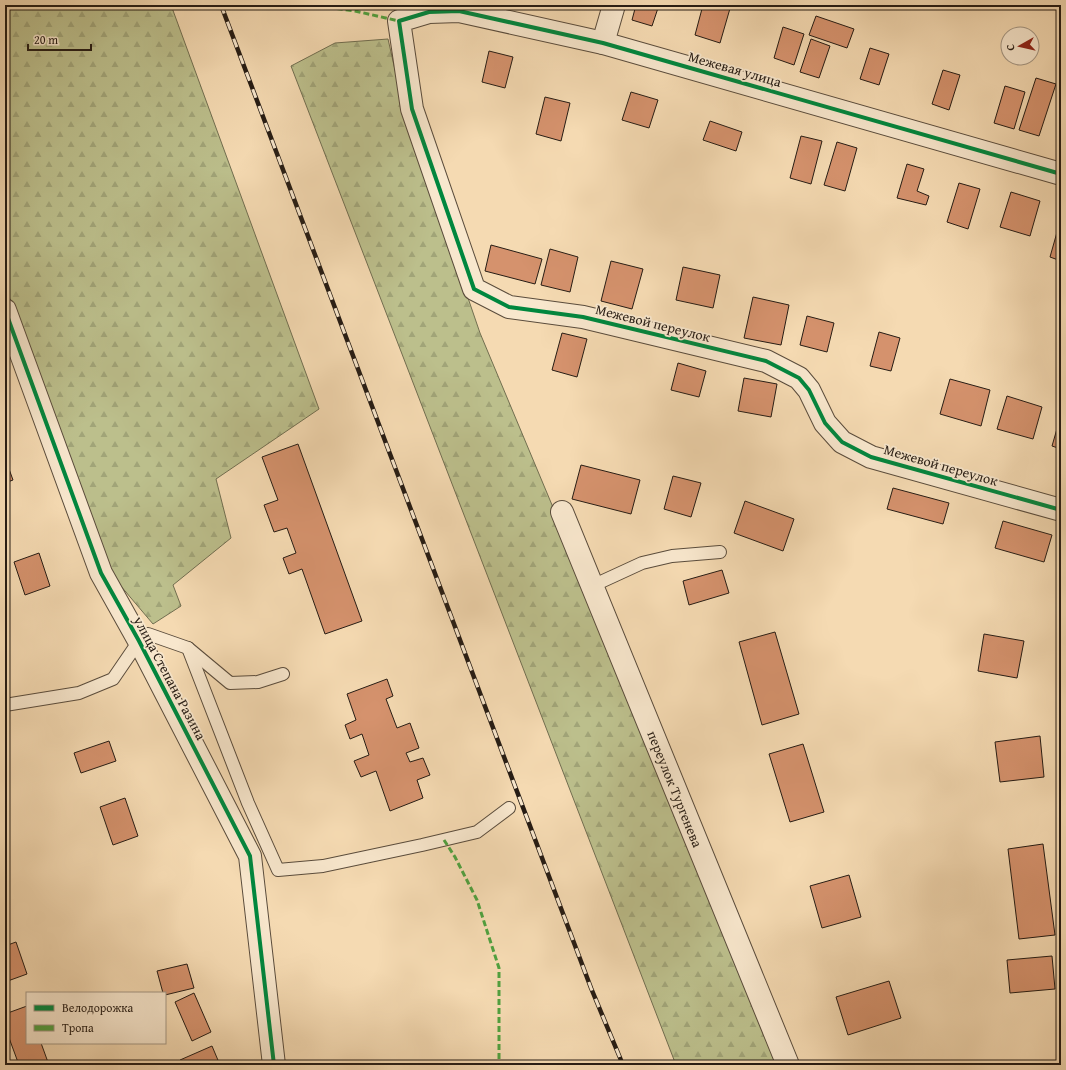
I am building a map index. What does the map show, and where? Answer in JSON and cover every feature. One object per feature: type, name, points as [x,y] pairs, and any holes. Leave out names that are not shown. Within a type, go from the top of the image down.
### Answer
[{"type":"street","points":[[603,43],[614,5]]},
{"type":"street","name":"Межевая улица","points":[[399,21],[428,12],[459,10],[603,43],[1061,174]]},
{"type":"street","name":"Межевой переулок","points":[[399,21],[412,109],[474,289],[509,307],[583,317],[766,362],[799,378],[809,390],[825,423],[842,442],[871,457],[1061,510]]},
{"type":"street","name":"улица Степана Разина","points":[[5,310],[101,573],[139,641],[250,856],[274,1065]]},
{"type":"street","name":"переулок Тургенева","points":[[562,512],[788,1065]]},
{"type":"lane","points":[[592,586],[642,563],[672,556],[720,552]]},
{"type":"lane","points":[[5,705],[79,693],[113,678],[139,641],[148,634],[188,648],[230,683],[258,682],[283,674]]},
{"type":"lane","points":[[188,648],[248,803],[278,870],[323,866],[477,832],[509,808]]},
{"type":"green space","points":[[5,5],[171,5],[319,409],[216,479],[231,538],[173,585],[181,606],[153,624],[114,578],[5,286]]},
{"type":"green space","points":[[388,39],[405,114],[480,333],[650,739],[776,1065],[676,1065],[291,66],[335,43]]},
{"type":"building","points":[[636,5],[659,5],[652,26],[632,20]]},
{"type":"building","points":[[703,5],[731,5],[720,43],[695,35]]},
{"type":"building","points":[[816,16],[854,29],[847,48],[809,35]]},
{"type":"building","points":[[783,27],[804,34],[794,65],[774,58]]},
{"type":"building","points":[[811,39],[830,46],[819,78],[800,72]]},
{"type":"building","points":[[870,48],[889,54],[879,85],[860,79]]},
{"type":"building","points":[[489,51],[513,57],[505,88],[482,82]]},
{"type":"building","points":[[943,70],[960,75],[949,110],[932,104]]},
{"type":"building","points":[[1036,78],[1056,84],[1039,136],[1019,130]]},
{"type":"building","points":[[1005,86],[1025,92],[1014,129],[994,123]]},
{"type":"building","points":[[631,92],[658,100],[649,128],[622,120]]},
{"type":"building","points":[[545,97],[570,103],[561,141],[536,134]]},
{"type":"building","points":[[710,121],[742,132],[736,151],[703,140]]},
{"type":"building","points":[[801,136],[822,141],[811,184],[790,178]]},
{"type":"building","points":[[837,142],[857,148],[845,191],[824,185]]},
{"type":"building","points":[[907,164],[924,169],[917,191],[929,196],[926,205],[897,198]]},
{"type":"building","points":[[959,183],[980,189],[968,229],[947,222]]},
{"type":"building","points":[[1011,192],[1040,201],[1030,236],[1000,227]]},
{"type":"building","points":[[1061,218],[1061,261],[1050,257]]},
{"type":"building","points":[[491,245],[542,259],[535,284],[485,271]]},
{"type":"building","points":[[550,249],[578,257],[570,292],[541,285]]},
{"type":"building","points":[[611,261],[643,269],[632,309],[601,301]]},
{"type":"building","points":[[683,267],[720,275],[713,308],[676,300]]},
{"type":"building","points":[[753,297],[789,305],[781,345],[744,338]]},
{"type":"building","points":[[807,316],[834,323],[827,352],[800,345]]},
{"type":"building","points":[[879,332],[900,338],[891,371],[870,366]]},
{"type":"building","points":[[562,333],[587,339],[577,377],[552,370]]},
{"type":"building","points":[[678,363],[706,371],[699,397],[671,390]]},
{"type":"building","points":[[744,378],[777,384],[771,417],[738,411]]},
{"type":"building","points":[[950,379],[990,390],[981,426],[940,414]]},
{"type":"building","points":[[1007,396],[1042,407],[1033,439],[997,429]]},
{"type":"building","points":[[1061,415],[1061,449],[1052,446]]},
{"type":"building","points":[[298,444],[362,621],[325,634],[302,569],[289,574],[283,558],[296,553],[287,528],[274,532],[264,505],[278,500],[262,457]]},
{"type":"building","points":[[5,458],[13,480],[5,483]]},
{"type":"building","points":[[581,465],[640,480],[631,514],[572,499]]},
{"type":"building","points":[[673,476],[701,483],[691,517],[664,509]]},
{"type":"building","points":[[893,488],[949,503],[943,524],[887,509]]},
{"type":"building","points":[[745,501],[794,519],[783,551],[734,533]]},
{"type":"building","points":[[1003,521],[1052,535],[1044,562],[995,548]]},
{"type":"building","points":[[39,553],[50,586],[25,595],[14,562]]},
{"type":"building","points":[[722,570],[729,593],[689,605],[683,581]]},
{"type":"building","points":[[775,632],[799,714],[762,725],[739,642]]},
{"type":"building","points":[[984,634],[1024,641],[1017,678],[978,671]]},
{"type":"building","points":[[387,679],[393,696],[386,699],[397,728],[410,723],[419,748],[406,753],[410,762],[423,758],[430,775],[417,780],[423,798],[390,811],[376,771],[361,777],[354,761],[369,755],[362,734],[350,739],[345,725],[356,720],[347,694]]},
{"type":"building","points":[[1040,736],[1044,777],[1000,782],[995,742]]},
{"type":"building","points":[[109,741],[116,761],[81,773],[74,753]]},
{"type":"building","points":[[803,744],[824,812],[790,822],[769,754]]},
{"type":"building","points":[[125,798],[138,836],[113,845],[100,807]]},
{"type":"building","points":[[1043,844],[1055,935],[1019,939],[1008,849]]},
{"type":"building","points":[[849,875],[861,917],[822,928],[810,886]]},
{"type":"building","points":[[16,942],[27,974],[5,982],[5,946]]},
{"type":"building","points":[[1052,956],[1055,989],[1010,993],[1007,960]]},
{"type":"building","points":[[187,964],[194,988],[166,995],[166,992],[163,992],[157,971]]},
{"type":"building","points":[[889,981],[901,1018],[848,1035],[836,997]]},
{"type":"building","points":[[194,993],[211,1032],[192,1041],[175,1002]]},
{"type":"building","points":[[26,1006],[26,1044],[41,1044],[49,1065],[19,1065],[5,1027],[5,1014]]},
{"type":"building","points":[[212,1046],[220,1065],[182,1065],[180,1060]]},
{"type":"railway","points":[[221,5],[591,988],[623,1065]]},
{"type":"marked path","points":[[310,5],[355,11],[399,21]]},
{"type":"marked path","points":[[444,840],[455,857],[477,900],[499,968],[499,1065]]},
{"type":"cycle path","points":[[1061,174],[603,43],[459,11],[429,12],[399,21],[412,109],[474,289],[509,307],[583,317],[766,361],[799,378],[809,390],[825,423],[842,442],[871,457],[1061,510]]},
{"type":"cycle path","points":[[5,310],[101,573],[139,641],[250,856],[274,1065]]}]
